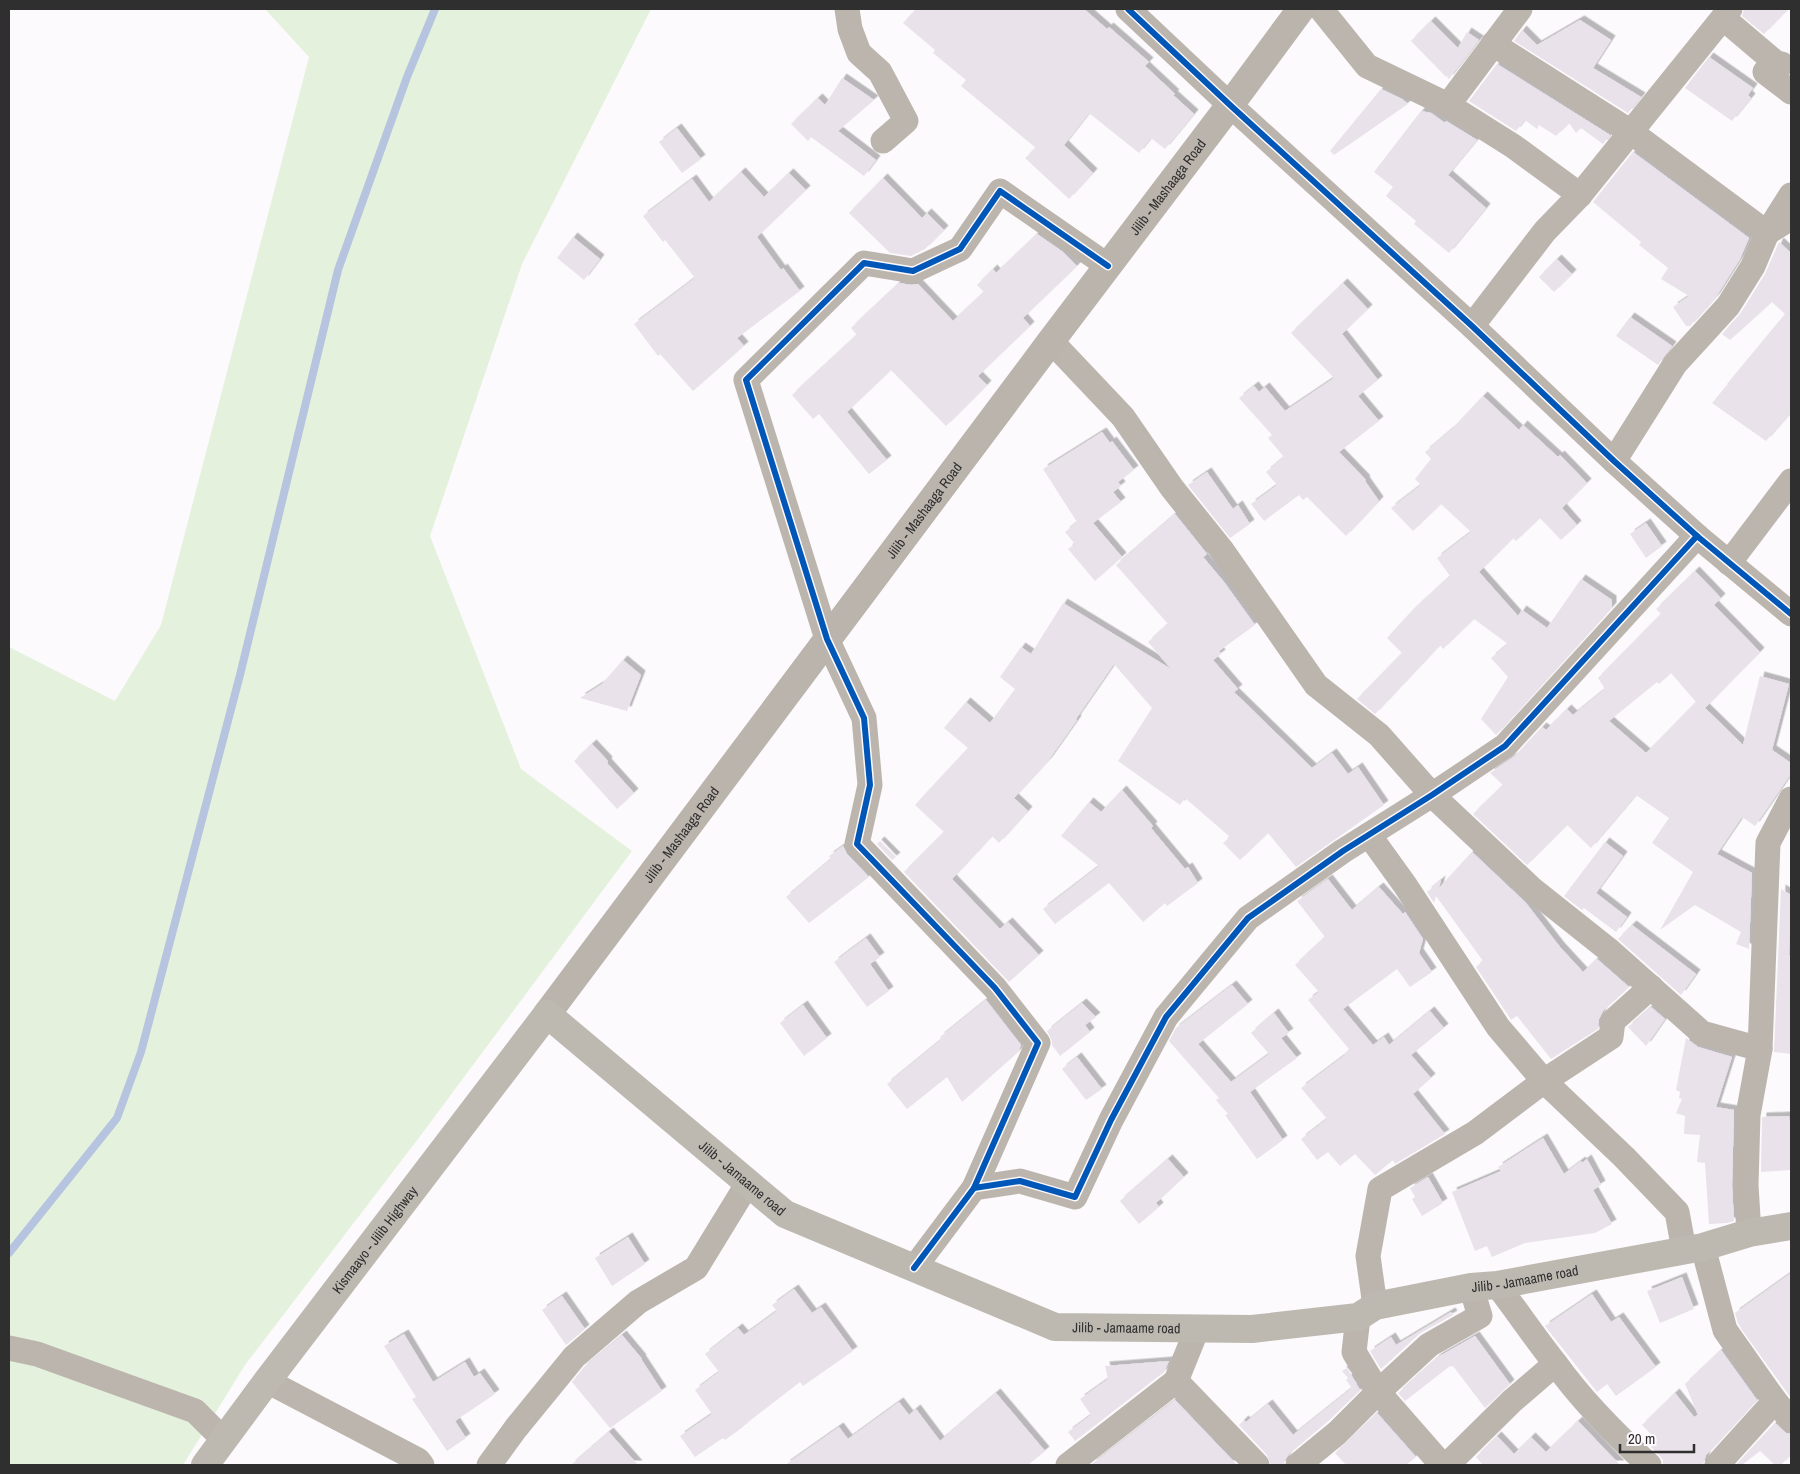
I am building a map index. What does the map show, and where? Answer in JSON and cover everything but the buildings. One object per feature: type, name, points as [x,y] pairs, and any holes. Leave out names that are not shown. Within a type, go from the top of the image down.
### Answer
[{"type":"main road","name":"Jilib - Mashaaga Road","points":[[547,1014],[1302,9]]},
{"type":"main road","name":"Jilib - Jamaame road","points":[[547,1014],[785,1214],[1055,1327],[1252,1329],[1366,1312],[1484,1286],[1693,1249],[1749,1234],[1791,1226]]},
{"type":"main road","name":"Kismaayo - Jilib Highway","points":[[205,1465],[547,1014]]},
{"type":"street","points":[[847,9],[850,29],[859,53],[880,72],[906,121],[883,141]]},
{"type":"street","points":[[1128,9],[1230,106],[1472,326],[1614,462],[1697,536],[1791,614]]},
{"type":"street","points":[[1321,9],[1367,66],[1448,105],[1513,146],[1580,195]]},
{"type":"street","points":[[1448,105],[1520,9]]},
{"type":"street","points":[[1472,326],[1544,231],[1580,195],[1726,13],[1784,65],[1765,72],[1791,92]]},
{"type":"street","points":[[1493,44],[1631,132],[1767,233]]},
{"type":"street","points":[[914,1268],[974,1188],[1038,1043],[995,988],[857,844],[870,785],[864,718],[827,639],[746,380],[864,263],[913,272],[960,249],[1000,192],[1108,266]]},
{"type":"street","points":[[1614,462],[1675,364],[1728,306],[1752,266],[1767,233],[1791,195]]},
{"type":"street","points":[[1767,233],[1791,218]]},
{"type":"street","points":[[1051,341],[1123,418],[1172,488],[1221,549],[1316,685],[1379,735],[1432,795],[1532,889],[1610,951],[1702,1033],[1760,1050]]},
{"type":"street","points":[[1730,563],[1791,481]]},
{"type":"street","points":[[974,1188],[1020,1181],[1075,1196],[1111,1120],[1166,1017],[1248,918],[1343,851],[1432,795],[1504,746],[1697,536]]},
{"type":"street","points":[[1749,1234],[1746,1185],[1748,1115],[1760,1050],[1768,843],[1791,799]]},
{"type":"street","points":[[1369,835],[1405,885],[1498,1027],[1544,1081],[1624,1157],[1677,1212],[1725,1330],[1775,1401],[1791,1420]]},
{"type":"street","points":[[1442,1465],[1378,1392],[1354,1352],[1366,1312],[1368,1256],[1380,1189],[1475,1133],[1544,1081],[1611,1037],[1613,1021],[1651,987]]},
{"type":"street","points":[[490,1465],[516,1428],[574,1357],[638,1302],[696,1268],[748,1183]]},
{"type":"street","points":[[1484,1286],[1528,1325],[1555,1364],[1613,1432],[1649,1465]]},
{"type":"street","points":[[1298,1465],[1337,1433],[1429,1345],[1480,1316],[1484,1286]]},
{"type":"street","points":[[1072,1465],[1176,1381],[1197,1329]]},
{"type":"street","points":[[9,1348],[37,1354],[196,1411],[223,1439]]},
{"type":"street","points":[[1448,1465],[1512,1401],[1555,1364]]},
{"type":"street","points":[[267,1381],[418,1460],[422,1465]]},
{"type":"street","points":[[1176,1381],[1257,1465]]},
{"type":"street","points":[[1717,1465],[1775,1401]]},
{"type":"green space","points":[[265,9],[651,9],[522,264],[430,536],[521,769],[632,851],[421,1135],[245,1365],[183,1465],[9,1465],[9,647],[115,701],[161,625],[309,57]]},
{"type":"waterway","points":[[9,1253],[117,1118],[141,1052],[240,675],[338,270],[407,77],[435,9]]},
{"type":"cycle path","points":[[1128,9],[1472,326],[1614,461],[1697,536],[1791,614]]},
{"type":"cycle path","points":[[974,1188],[1038,1043],[995,988],[857,844],[870,785],[864,718],[827,639],[746,380],[864,263],[913,271],[960,249],[1000,191],[1108,266]]},
{"type":"cycle path","points":[[914,1268],[974,1188],[1020,1181],[1075,1197],[1111,1120],[1166,1017],[1248,918],[1343,851],[1505,746],[1697,536]]}]
